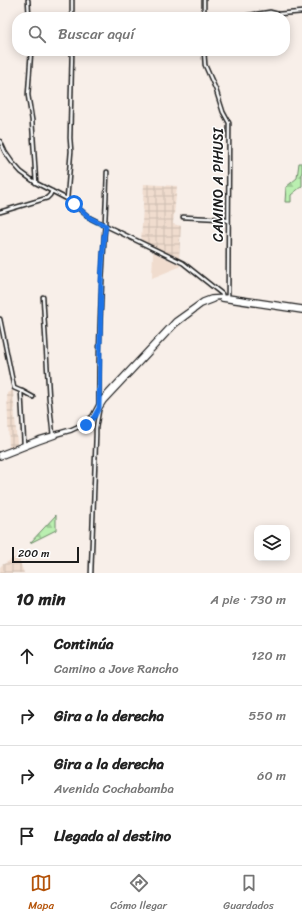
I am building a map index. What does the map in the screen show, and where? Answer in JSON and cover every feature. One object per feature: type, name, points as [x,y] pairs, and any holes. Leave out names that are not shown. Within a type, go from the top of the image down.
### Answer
[{"type":"main road","points":[[0,454],[53,436],[72,432],[86,425],[94,417],[99,406],[179,321],[205,303],[223,298],[302,309]]},
{"type":"main road","points":[[0,457],[25,445]]},
{"type":"street","points":[[28,0],[29,12]]},
{"type":"street","points":[[72,0],[72,12]]},
{"type":"street","points":[[204,0],[204,12]]},
{"type":"street","points":[[290,13],[302,12]]},
{"type":"street","points":[[31,56],[28,95],[32,120],[36,183]]},
{"type":"street","points":[[67,199],[71,151],[72,56]]},
{"type":"street","name":"CAMINO A PIHUSI","points":[[204,56],[205,64],[223,112],[229,123],[228,299]]},
{"type":"street","points":[[0,141],[12,162],[21,172],[36,183],[67,199],[90,218],[183,263],[222,294],[223,298]]},
{"type":"street","points":[[91,573],[96,428],[99,406],[101,282],[106,226],[107,172]]},
{"type":"street","points":[[0,212],[46,198],[52,191]]},
{"type":"street","points":[[183,217],[223,219],[228,221]]},
{"type":"street","points":[[43,297],[49,398],[53,436]]},
{"type":"street","points":[[0,319],[14,388],[33,397]]},
{"type":"street","points":[[21,391],[25,445]]},
{"type":"shaded area","points":[[144,184],[177,186],[173,224],[181,226],[179,259],[176,259],[176,256],[141,243]]},
{"type":"shaded area","points":[[153,252],[180,265],[179,267],[152,278]]},
{"type":"shaded area","points":[[13,390],[17,445],[9,448],[7,393]]},
{"type":"shaded area","points":[[18,556],[24,573],[0,573],[0,567],[2,565]]},
{"type":"green space","points":[[299,163],[302,163],[302,186],[291,195],[291,202],[285,202],[286,187],[297,178]]},
{"type":"green space","points":[[56,515],[56,530],[30,543]]},
{"type":"waterway","points":[[74,206],[88,219],[103,227]]},
{"type":"route","points":[[74,204],[90,218],[106,226],[101,282],[99,408],[94,417],[86,425]]}]
